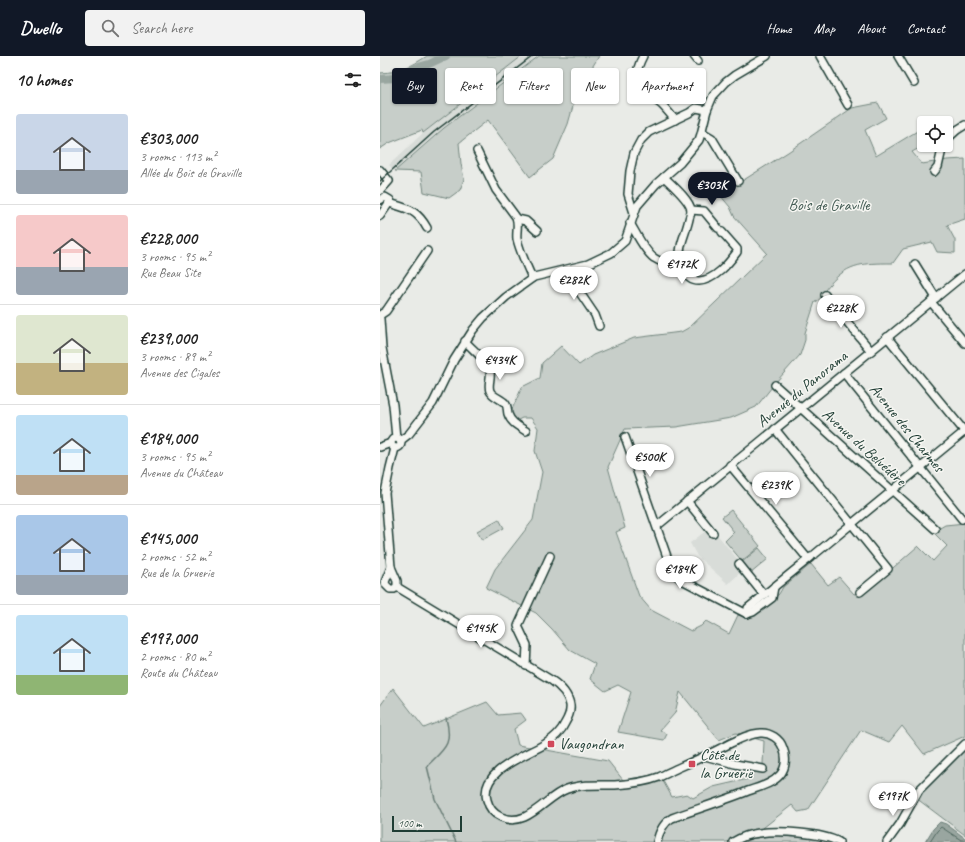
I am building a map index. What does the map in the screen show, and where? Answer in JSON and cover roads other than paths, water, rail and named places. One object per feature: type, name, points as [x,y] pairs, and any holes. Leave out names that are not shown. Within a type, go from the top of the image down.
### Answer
[{"type":"street","points":[[643,56],[637,70],[636,81],[639,88],[646,95],[663,106],[675,120]]},
{"type":"street","points":[[380,447],[396,442],[409,434],[433,403],[443,380],[465,342],[483,318],[506,297],[532,278],[588,264],[611,253],[625,241],[637,206],[664,177],[680,163],[695,145],[702,132],[707,110],[713,96],[735,75],[767,56]]},
{"type":"street","points":[[820,56],[848,105]]},
{"type":"street","points":[[898,56],[914,83]]},
{"type":"street","points":[[634,213],[628,194],[630,171],[634,153],[641,140],[650,132],[696,108],[707,110]]},
{"type":"street","points":[[953,134],[965,125]]},
{"type":"street","points":[[702,132],[712,138],[738,180]]},
{"type":"street","points":[[477,151],[496,190],[505,200],[517,219],[518,244],[532,278]]},
{"type":"street","points":[[934,172],[938,167],[941,152]]},
{"type":"street","points":[[380,170],[389,181],[380,191]]},
{"type":"street","points":[[664,177],[688,202],[691,210],[680,247],[679,260],[685,274],[694,281],[710,279],[718,273],[737,252],[737,249],[704,211],[691,210]]},
{"type":"street","points":[[380,200],[383,197],[387,197],[390,200],[380,216]]},
{"type":"street","points":[[389,203],[414,211],[422,218],[427,228]]},
{"type":"street","points":[[517,219],[526,221],[537,232]]},
{"type":"street","points":[[630,223],[647,249],[655,258],[674,265],[682,266]]},
{"type":"street","points":[[380,315],[386,311],[428,251]]},
{"type":"street","points":[[915,264],[934,300],[965,343]]},
{"type":"street","points":[[570,269],[574,284],[595,315],[599,326]]},
{"type":"street","name":"Avenue du Panorama","points":[[657,526],[965,274]]},
{"type":"street","points":[[825,295],[871,351]]},
{"type":"street","points":[[380,319],[382,348],[393,405],[396,442],[385,493],[391,567],[397,583],[394,589],[390,589],[384,582]]},
{"type":"street","points":[[746,614],[748,608],[965,431],[887,338]]},
{"type":"street","points":[[465,342],[482,358],[489,368],[489,390],[491,393],[504,402],[507,406],[509,416],[514,424],[526,431]]},
{"type":"street","name":"Avenue des Charmes","points":[[844,373],[962,519]]},
{"type":"street","name":"Avenue du Belvédère","points":[[775,385],[935,529]]},
{"type":"street","points":[[775,429],[888,569],[860,592]]},
{"type":"street","points":[[625,437],[675,574],[682,580],[746,614],[753,612],[772,598],[774,588]]},
{"type":"street","points":[[730,465],[812,557]]},
{"type":"street","points":[[687,502],[713,533]]},
{"type":"street","points":[[526,666],[527,645],[518,626],[550,556]]},
{"type":"street","points":[[739,564],[764,595]]},
{"type":"street","points":[[384,582],[391,567]]},
{"type":"street","points":[[384,582],[392,577],[397,583],[558,685],[568,697],[570,709],[563,727],[551,739],[499,770],[489,781],[486,791],[488,804],[492,810],[501,817],[514,820],[526,817],[552,796],[571,788],[584,785],[616,785],[649,780],[749,735],[762,733],[772,735],[780,742],[783,747],[785,760],[784,767],[779,776],[769,783],[668,820],[661,828],[657,842]]},
{"type":"street","points":[[887,842],[900,824],[919,790],[965,744]]},
{"type":"street","points":[[705,756],[735,764],[763,769]]},
{"type":"street","points":[[733,842],[751,834],[768,832],[806,834],[827,837],[839,842]]},
{"type":"water","points":[[940,822],[946,824],[965,838],[965,842],[925,842],[933,829]]},
{"type":"waterway","points":[[380,79],[396,78],[411,69],[429,64],[446,56]]},
{"type":"waterway","points":[[446,718],[449,734],[448,740],[439,755],[427,766],[435,799],[456,842]]},
{"type":"railway","points":[[380,181],[434,132],[533,56]]},
{"type":"place","name":"Vaugondran","points":[[551,744]]},
{"type":"place","name":"Côte de la Gruerie","points":[[692,764]]},
{"type":"park label","name":"Bois de Graville","points":[[829,205]]}]
